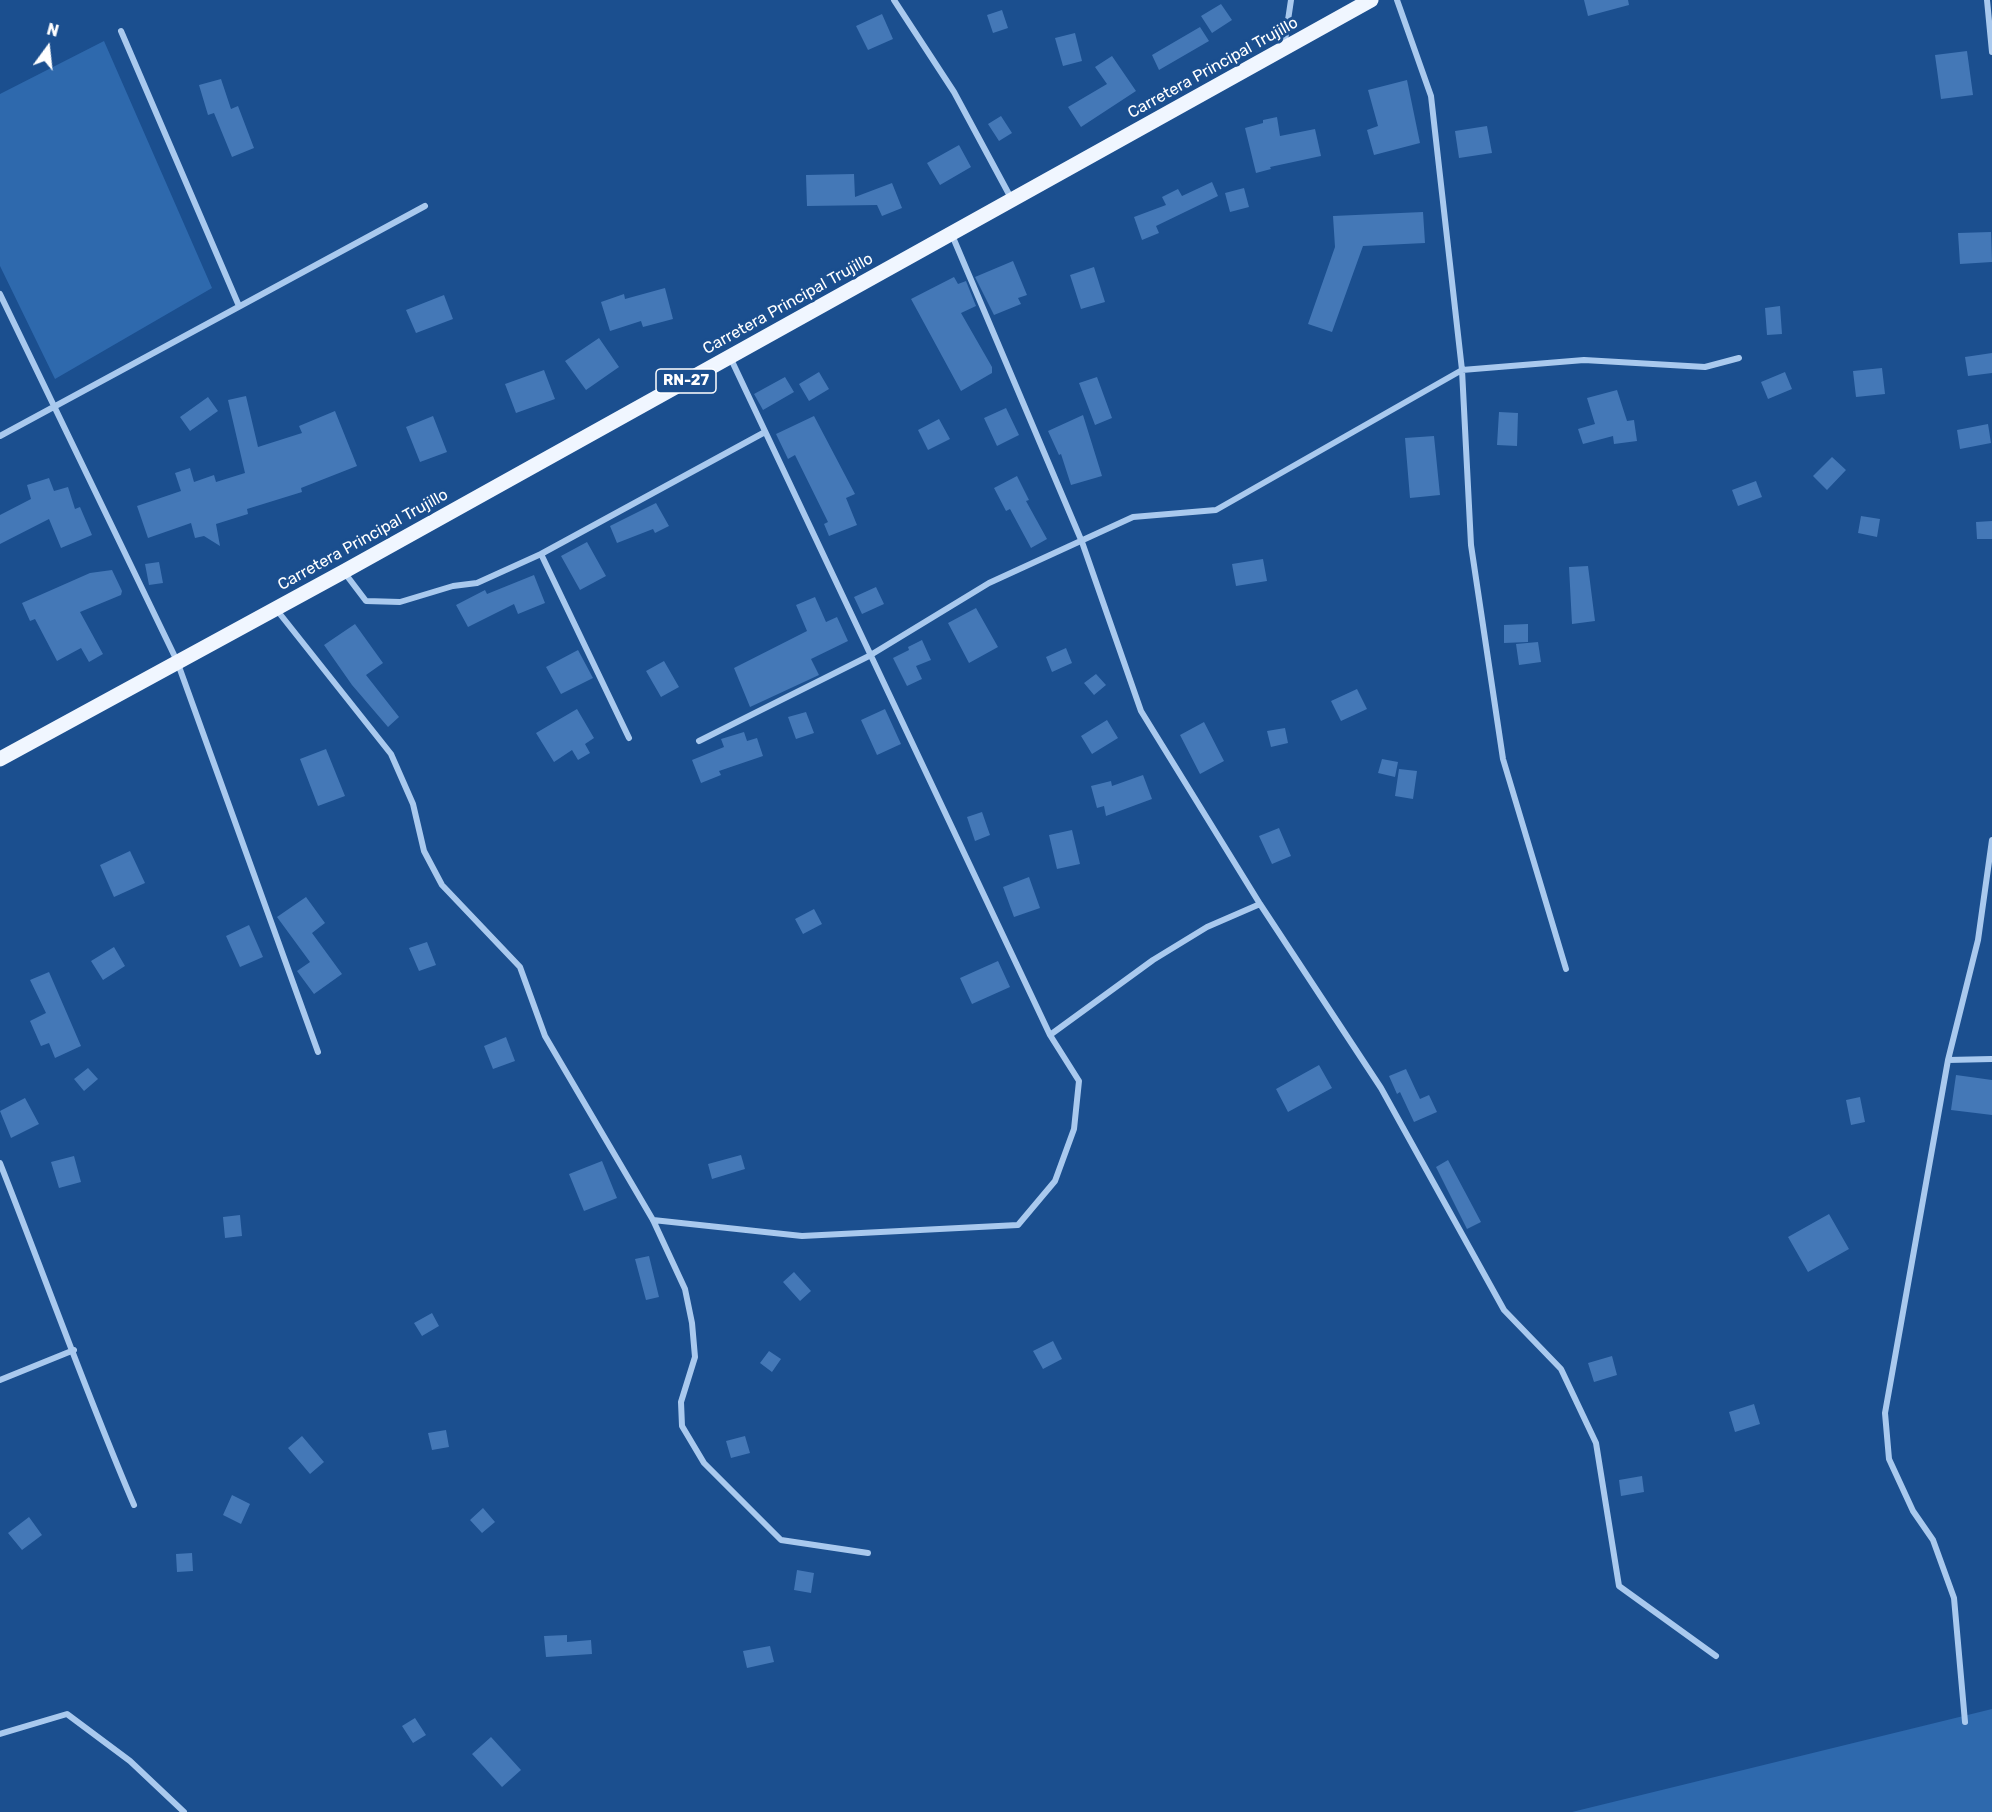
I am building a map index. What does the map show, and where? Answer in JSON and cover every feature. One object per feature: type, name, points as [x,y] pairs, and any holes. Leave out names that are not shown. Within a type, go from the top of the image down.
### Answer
[{"type":"main road","name":"Carretera Principal Trujillo","points":[[0,759],[344,572],[1371,0]]},
{"type":"street","points":[[894,0],[954,92],[1012,200]]},
{"type":"street","points":[[1283,51],[1291,0]]},
{"type":"street","points":[[1397,0],[1431,96],[1444,192],[1462,369],[1471,545],[1503,759],[1566,969]]},
{"type":"street","points":[[1987,0],[1992,52]]},
{"type":"street","points":[[121,32],[239,306]]},
{"type":"street","points":[[0,436],[425,206]]},
{"type":"street","points":[[952,235],[1082,542],[1141,711],[1260,904],[1381,1088],[1504,1310],[1561,1369],[1596,1443],[1619,1586],[1716,1656]]},
{"type":"street","points":[[0,294],[177,662],[318,1052]]},
{"type":"street","points":[[653,1221],[802,1236],[1018,1225],[1055,1181],[1074,1129],[1079,1081],[1050,1035],[729,357]]},
{"type":"street","points":[[699,741],[869,656],[988,583],[1134,518],[1216,510],[1462,369],[1584,360],[1705,367],[1739,358]]},
{"type":"street","points":[[344,572],[366,601],[400,602],[453,586],[477,583],[541,554],[765,432]]},
{"type":"street","points":[[541,554],[629,738]]},
{"type":"street","points":[[276,608],[391,754],[413,804],[424,851],[442,885],[520,967],[545,1036],[653,1221],[685,1289],[692,1323],[695,1357],[681,1402],[682,1426],[704,1462],[782,1540],[868,1553]]},
{"type":"street","points":[[1965,1722],[1953,1598],[1933,1540],[1912,1511],[1889,1459],[1885,1413],[1948,1060],[1978,940],[1992,840]]},
{"type":"street","points":[[1050,1035],[1153,960],[1208,927],[1260,904]]},
{"type":"street","points":[[1948,1060],[1992,1059]]},
{"type":"street","points":[[0,1163],[74,1350],[94,1412],[134,1505]]},
{"type":"street","points":[[0,1380],[74,1350]]},
{"type":"street","points":[[0,1734],[67,1714],[130,1761],[184,1812]]},
{"type":"shaded area","points":[[104,41],[212,288],[55,379],[0,266],[0,94]]},
{"type":"shaded area","points":[[1992,1709],[1992,1812],[1572,1812]]},
{"type":"building","points":[[1584,0],[1628,0],[1629,5],[1588,16]]},
{"type":"building","points":[[1221,4],[1232,20],[1212,33],[1201,16]]},
{"type":"building","points":[[1002,10],[1008,28],[993,33],[987,15]]},
{"type":"building","points":[[882,14],[893,39],[868,50],[856,26]]},
{"type":"building","points":[[1200,27],[1209,41],[1159,70],[1152,55]]},
{"type":"building","points":[[1075,33],[1082,61],[1063,66],[1055,38]]},
{"type":"building","points":[[1967,51],[1973,95],[1941,99],[1935,55]]},
{"type":"building","points":[[1112,56],[1136,91],[1081,127],[1068,107],[1107,84],[1095,67]]},
{"type":"building","points":[[221,79],[231,109],[238,106],[254,148],[232,157],[214,113],[208,115],[199,85]]},
{"type":"building","points":[[1407,80],[1420,143],[1374,155],[1367,130],[1378,126],[1368,90]]},
{"type":"building","points":[[1001,116],[1012,133],[999,141],[988,124]]},
{"type":"building","points":[[1277,117],[1280,136],[1315,129],[1321,156],[1270,167],[1271,169],[1256,173],[1245,128]]},
{"type":"building","points":[[1487,126],[1492,153],[1459,158],[1455,131]]},
{"type":"building","points":[[959,145],[971,167],[940,185],[927,163]]},
{"type":"building","points":[[854,174],[855,197],[892,183],[902,208],[882,216],[877,205],[807,206],[806,175]]},
{"type":"building","points":[[1212,182],[1218,196],[1156,226],[1159,233],[1142,240],[1134,217],[1166,205],[1162,197],[1178,189],[1182,196]]},
{"type":"building","points":[[1244,188],[1249,207],[1230,212],[1225,193]]},
{"type":"building","points":[[1423,212],[1425,243],[1363,246],[1332,332],[1308,324],[1335,247],[1333,216]]},
{"type":"building","points":[[1991,232],[1992,262],[1960,264],[1958,233]]},
{"type":"building","points":[[1013,261],[1027,295],[1018,298],[1021,304],[994,315],[975,277]]},
{"type":"building","points":[[1094,267],[1105,302],[1081,309],[1070,275]]},
{"type":"building","points":[[954,277],[958,284],[966,281],[976,306],[961,313],[992,367],[992,373],[961,391],[911,299]]},
{"type":"building","points":[[665,288],[673,319],[643,327],[641,321],[610,331],[601,302],[624,294],[625,299]]},
{"type":"building","points":[[444,295],[453,319],[416,333],[406,310]]},
{"type":"building","points":[[1780,306],[1782,334],[1767,335],[1765,308]]},
{"type":"building","points":[[599,338],[619,367],[586,390],[565,361]]},
{"type":"building","points":[[1992,353],[1992,373],[1968,376],[1965,357]]},
{"type":"building","points":[[1882,368],[1885,394],[1856,397],[1853,371]]},
{"type":"building","points":[[544,370],[555,399],[516,413],[505,384]]},
{"type":"building","points":[[819,372],[829,389],[809,401],[799,384]]},
{"type":"building","points":[[1785,372],[1792,389],[1768,399],[1761,382]]},
{"type":"building","points":[[785,377],[794,392],[763,410],[754,394]]},
{"type":"building","points":[[1097,377],[1112,418],[1095,425],[1079,383]]},
{"type":"building","points":[[1617,390],[1627,421],[1634,420],[1637,441],[1614,444],[1613,436],[1583,444],[1578,429],[1595,424],[1587,398]]},
{"type":"building","points":[[246,396],[258,447],[302,433],[299,426],[335,411],[357,466],[301,488],[302,492],[247,509],[248,514],[216,524],[220,546],[204,536],[195,538],[191,523],[148,538],[137,506],[181,491],[175,473],[190,468],[194,482],[214,475],[216,482],[245,473],[228,400]]},
{"type":"building","points":[[208,397],[218,411],[190,431],[180,417]]},
{"type":"building","points":[[1006,408],[1019,435],[997,446],[984,418]]},
{"type":"building","points":[[1499,412],[1518,413],[1517,446],[1497,445]]},
{"type":"building","points":[[1083,415],[1102,476],[1071,485],[1061,454],[1059,455],[1048,431]]},
{"type":"building","points":[[433,416],[447,452],[420,462],[406,427]]},
{"type":"building","points":[[814,416],[855,494],[846,498],[857,525],[829,536],[824,524],[828,522],[795,455],[788,459],[776,434]]},
{"type":"building","points":[[939,419],[950,439],[928,450],[918,430]]},
{"type":"building","points":[[1988,424],[1991,443],[1960,449],[1957,430]]},
{"type":"building","points":[[1434,436],[1440,495],[1410,498],[1405,438]]},
{"type":"building","points":[[1832,457],[1846,470],[1827,490],[1813,476]]},
{"type":"building","points":[[1017,476],[1029,500],[1026,501],[1047,539],[1031,548],[1010,509],[1006,511],[994,488]]},
{"type":"building","points":[[49,478],[54,491],[68,487],[75,509],[80,507],[92,535],[61,548],[49,519],[0,544],[0,515],[31,499],[27,485]]},
{"type":"building","points":[[1756,481],[1762,497],[1738,506],[1732,490]]},
{"type":"building","points":[[656,503],[669,526],[655,533],[653,529],[617,543],[610,526]]},
{"type":"building","points":[[1861,516],[1880,519],[1877,537],[1858,533]]},
{"type":"building","points":[[1992,521],[1992,539],[1977,539],[1976,522]]},
{"type":"building","points":[[587,542],[606,576],[580,590],[561,556]]},
{"type":"building","points":[[1263,559],[1267,581],[1236,586],[1232,564]]},
{"type":"building","points":[[159,562],[163,583],[149,585],[145,564]]},
{"type":"building","points":[[1588,566],[1595,621],[1572,624],[1569,567]]},
{"type":"building","points":[[112,570],[122,591],[121,595],[80,612],[103,654],[89,662],[81,648],[57,661],[35,619],[30,621],[22,603],[90,573]]},
{"type":"building","points":[[534,575],[545,603],[518,614],[514,604],[468,627],[456,605],[485,590],[487,594]]},
{"type":"building","points":[[876,587],[884,604],[862,614],[854,597]]},
{"type":"building","points":[[815,597],[826,622],[837,617],[848,641],[811,659],[819,675],[750,707],[734,668],[807,631],[796,605]]},
{"type":"building","points":[[976,608],[998,647],[969,663],[948,623]]},
{"type":"building","points":[[355,624],[383,663],[366,675],[399,717],[388,727],[352,685],[324,645]]},
{"type":"building","points":[[1528,624],[1528,642],[1504,643],[1504,625]]},
{"type":"building","points":[[922,640],[931,660],[916,666],[922,679],[907,686],[893,658]]},
{"type":"building","points":[[1538,642],[1541,662],[1519,665],[1516,644]]},
{"type":"building","points":[[1066,648],[1072,663],[1052,672],[1046,657]]},
{"type":"building","points":[[578,650],[593,678],[561,694],[546,667]]},
{"type":"building","points":[[664,661],[679,687],[661,697],[646,671]]},
{"type":"building","points":[[1096,674],[1106,685],[1094,695],[1084,683]]},
{"type":"building","points":[[1357,689],[1367,709],[1341,721],[1331,701]]},
{"type":"building","points":[[577,709],[594,738],[585,744],[590,753],[578,760],[572,750],[554,762],[536,733]]},
{"type":"building","points":[[885,709],[901,744],[877,755],[861,720]]},
{"type":"building","points":[[806,712],[814,733],[796,739],[788,717]]},
{"type":"building","points":[[1107,720],[1118,738],[1092,754],[1081,736]]},
{"type":"building","points":[[1204,722],[1224,761],[1200,774],[1180,735]]},
{"type":"building","points":[[1285,728],[1288,743],[1271,747],[1267,731]]},
{"type":"building","points":[[744,732],[747,741],[757,738],[763,756],[719,771],[721,775],[701,783],[692,760],[724,747],[721,739]]},
{"type":"building","points":[[326,749],[345,796],[318,806],[300,759]]},
{"type":"building","points":[[1382,759],[1398,762],[1395,777],[1378,773]]},
{"type":"building","points":[[1399,769],[1417,771],[1413,799],[1395,796]]},
{"type":"building","points":[[1143,775],[1152,799],[1106,816],[1104,806],[1097,808],[1091,786],[1111,781],[1112,786]]},
{"type":"building","points":[[982,812],[990,835],[975,841],[967,817]]},
{"type":"building","points":[[1279,828],[1291,856],[1272,864],[1259,836]]},
{"type":"building","points":[[1072,830],[1080,864],[1057,869],[1049,835]]},
{"type":"building","points":[[130,851],[145,883],[114,897],[100,865]]},
{"type":"building","points":[[1029,877],[1040,908],[1014,917],[1003,887]]},
{"type":"building","points":[[306,897],[325,923],[312,933],[342,974],[314,994],[297,971],[310,962],[277,917]]},
{"type":"building","points":[[814,909],[822,924],[803,934],[795,919]]},
{"type":"building","points":[[249,925],[263,957],[240,967],[226,936]]},
{"type":"building","points":[[427,942],[436,965],[419,971],[409,948]]},
{"type":"building","points":[[114,947],[125,966],[103,980],[91,961]]},
{"type":"building","points":[[998,961],[1010,987],[972,1004],[960,978]]},
{"type":"building","points":[[49,972],[81,1046],[55,1058],[49,1043],[41,1046],[30,1021],[46,1013],[30,980]]},
{"type":"building","points":[[506,1037],[515,1061],[493,1069],[484,1046]]},
{"type":"building","points":[[1319,1065],[1332,1088],[1288,1112],[1276,1089]]},
{"type":"building","points":[[88,1068],[98,1079],[84,1091],[74,1079]]},
{"type":"building","points":[[1406,1069],[1420,1099],[1429,1095],[1437,1112],[1414,1122],[1400,1092],[1397,1094],[1389,1076]]},
{"type":"building","points":[[1956,1075],[1992,1080],[1992,1115],[1951,1110]]},
{"type":"building","points":[[1860,1097],[1865,1122],[1851,1125],[1846,1100]]},
{"type":"building","points":[[25,1098],[39,1124],[11,1138],[0,1111]]},
{"type":"building","points":[[741,1155],[745,1169],[712,1179],[708,1164]]},
{"type":"building","points":[[74,1156],[81,1182],[59,1188],[51,1162]]},
{"type":"building","points":[[1448,1160],[1481,1222],[1467,1229],[1436,1167]]},
{"type":"building","points":[[602,1161],[617,1198],[584,1211],[569,1174]]},
{"type":"building","points":[[1829,1214],[1849,1249],[1808,1272],[1788,1237]]},
{"type":"building","points":[[240,1215],[242,1236],[225,1238],[223,1217]]},
{"type":"building","points":[[649,1256],[659,1297],[646,1300],[635,1259]]},
{"type":"building","points":[[794,1272],[811,1291],[800,1301],[783,1282]]},
{"type":"building","points":[[432,1313],[439,1326],[422,1336],[414,1323]]},
{"type":"building","points":[[1053,1341],[1062,1359],[1043,1369],[1033,1351]]},
{"type":"building","points":[[769,1351],[781,1359],[772,1372],[760,1363]]},
{"type":"building","points":[[1612,1356],[1617,1375],[1594,1382],[1588,1363]]},
{"type":"building","points":[[1754,1404],[1760,1424],[1735,1432],[1729,1412]]},
{"type":"building","points":[[446,1430],[449,1447],[432,1450],[428,1433]]},
{"type":"building","points":[[302,1436],[324,1462],[310,1474],[288,1448]]},
{"type":"building","points":[[745,1436],[750,1453],[731,1458],[726,1441]]},
{"type":"building","points":[[1642,1476],[1644,1492],[1621,1496],[1619,1480]]},
{"type":"building","points":[[232,1495],[250,1504],[241,1524],[223,1515]]},
{"type":"building","points":[[483,1508],[495,1522],[482,1533],[470,1520]]},
{"type":"building","points":[[29,1517],[42,1535],[22,1550],[8,1533]]},
{"type":"building","points":[[192,1553],[193,1571],[177,1572],[176,1554]]},
{"type":"building","points":[[797,1570],[814,1573],[811,1593],[794,1590]]},
{"type":"building","points":[[567,1635],[567,1642],[591,1640],[592,1654],[546,1657],[544,1636]]},
{"type":"building","points":[[770,1646],[774,1662],[747,1668],[743,1651]]},
{"type":"building","points":[[415,1718],[426,1735],[413,1743],[402,1726]]},
{"type":"building","points":[[491,1737],[521,1770],[502,1787],[472,1754]]}]
